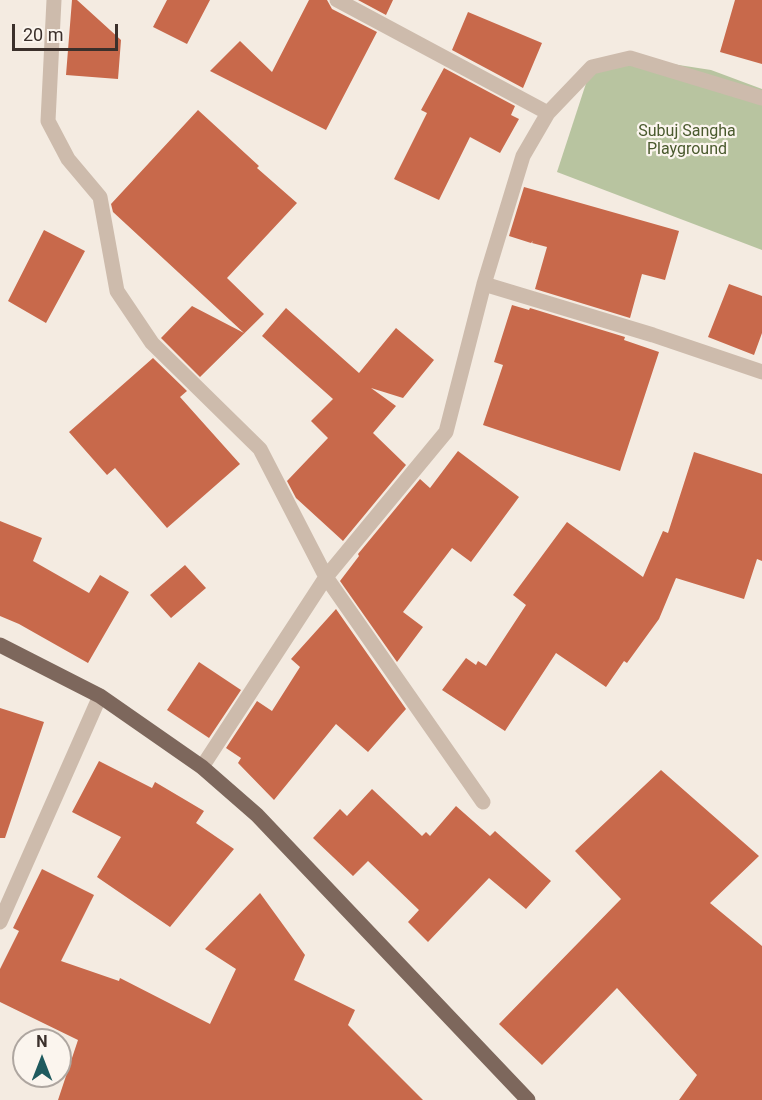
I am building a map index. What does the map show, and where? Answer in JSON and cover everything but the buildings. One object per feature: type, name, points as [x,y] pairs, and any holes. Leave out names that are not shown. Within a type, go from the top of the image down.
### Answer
[{"type":"main road","points":[[0,645],[100,696],[202,766],[257,815],[528,1100]]},
{"type":"street","points":[[54,0],[48,121],[68,159],[100,197],[117,291],[152,343],[260,449],[326,577],[483,802]]},
{"type":"street","points":[[337,0],[548,113]]},
{"type":"street","points":[[202,766],[326,577],[446,432],[484,284],[523,156],[548,113],[592,67],[630,58],[762,98]]},
{"type":"street","points":[[484,284],[653,335],[762,372]]},
{"type":"street","points":[[0,922],[100,696]]},
{"type":"green space","name":"Subuj Sangha Playground","points":[[614,55],[711,70],[762,89],[762,250],[557,172],[593,62]]}]
